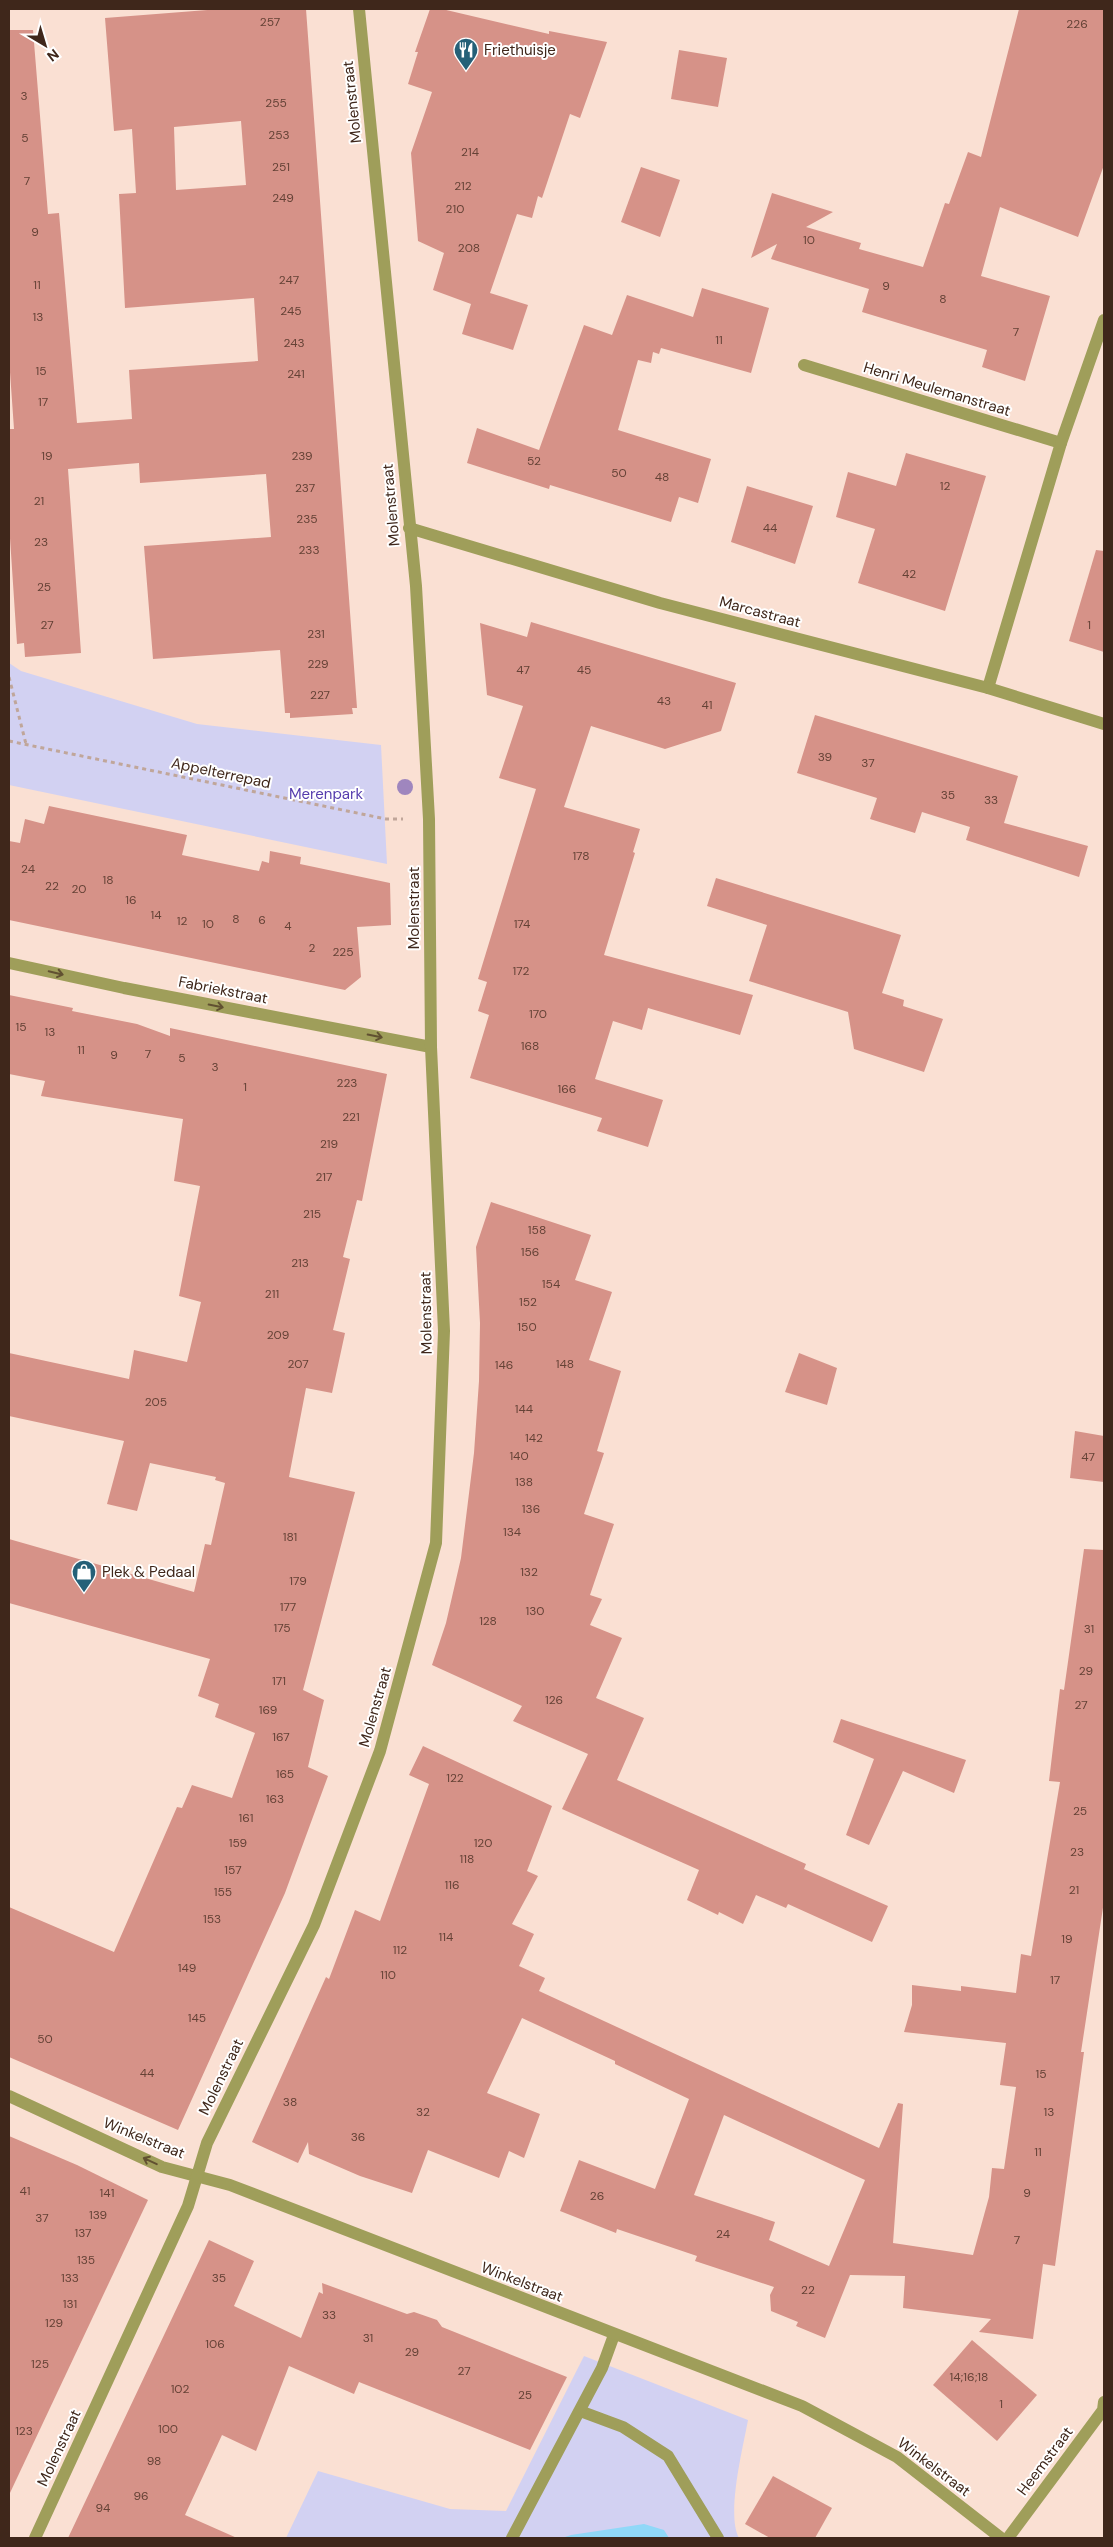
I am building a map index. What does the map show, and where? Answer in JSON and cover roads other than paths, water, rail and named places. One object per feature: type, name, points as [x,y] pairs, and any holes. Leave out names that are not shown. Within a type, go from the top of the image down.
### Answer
[{"type":"street","name":"Molenstraat","points":[[35,2538],[188,2206],[207,2143],[314,1925],[377,1760],[436,1543],[444,1331],[431,1046],[429,819],[416,586],[359,9]]},
{"type":"street","points":[[988,688],[1061,443],[1104,320]]},
{"type":"street","name":"Henri Meulemanstraat","points":[[804,365],[1061,443]]},
{"type":"street","name":"Marcastraat","points":[[409,528],[660,603],[988,688],[1104,724]]},
{"type":"street","name":"Fabriekstraat","points":[[9,963],[124,988],[431,1046]]},
{"type":"street","name":"Winkelstraat","points":[[9,2096],[162,2167],[230,2185],[614,2335],[802,2406],[897,2457],[1001,2538]]},
{"type":"street","points":[[512,2538],[602,2368],[614,2335]]},
{"type":"street","name":"Heemstraat","points":[[1008,2538],[1103,2410],[1104,2402]]},
{"type":"street","points":[[580,2411],[623,2427],[668,2456],[718,2538]]},
{"type":"place","name":"Friethuisje","points":[[466,71]]},
{"type":"place","name":"Plek & Pedaal","points":[[84,1593]]},
{"type":"park label","name":"Merenpark","points":[[326,794]]}]
